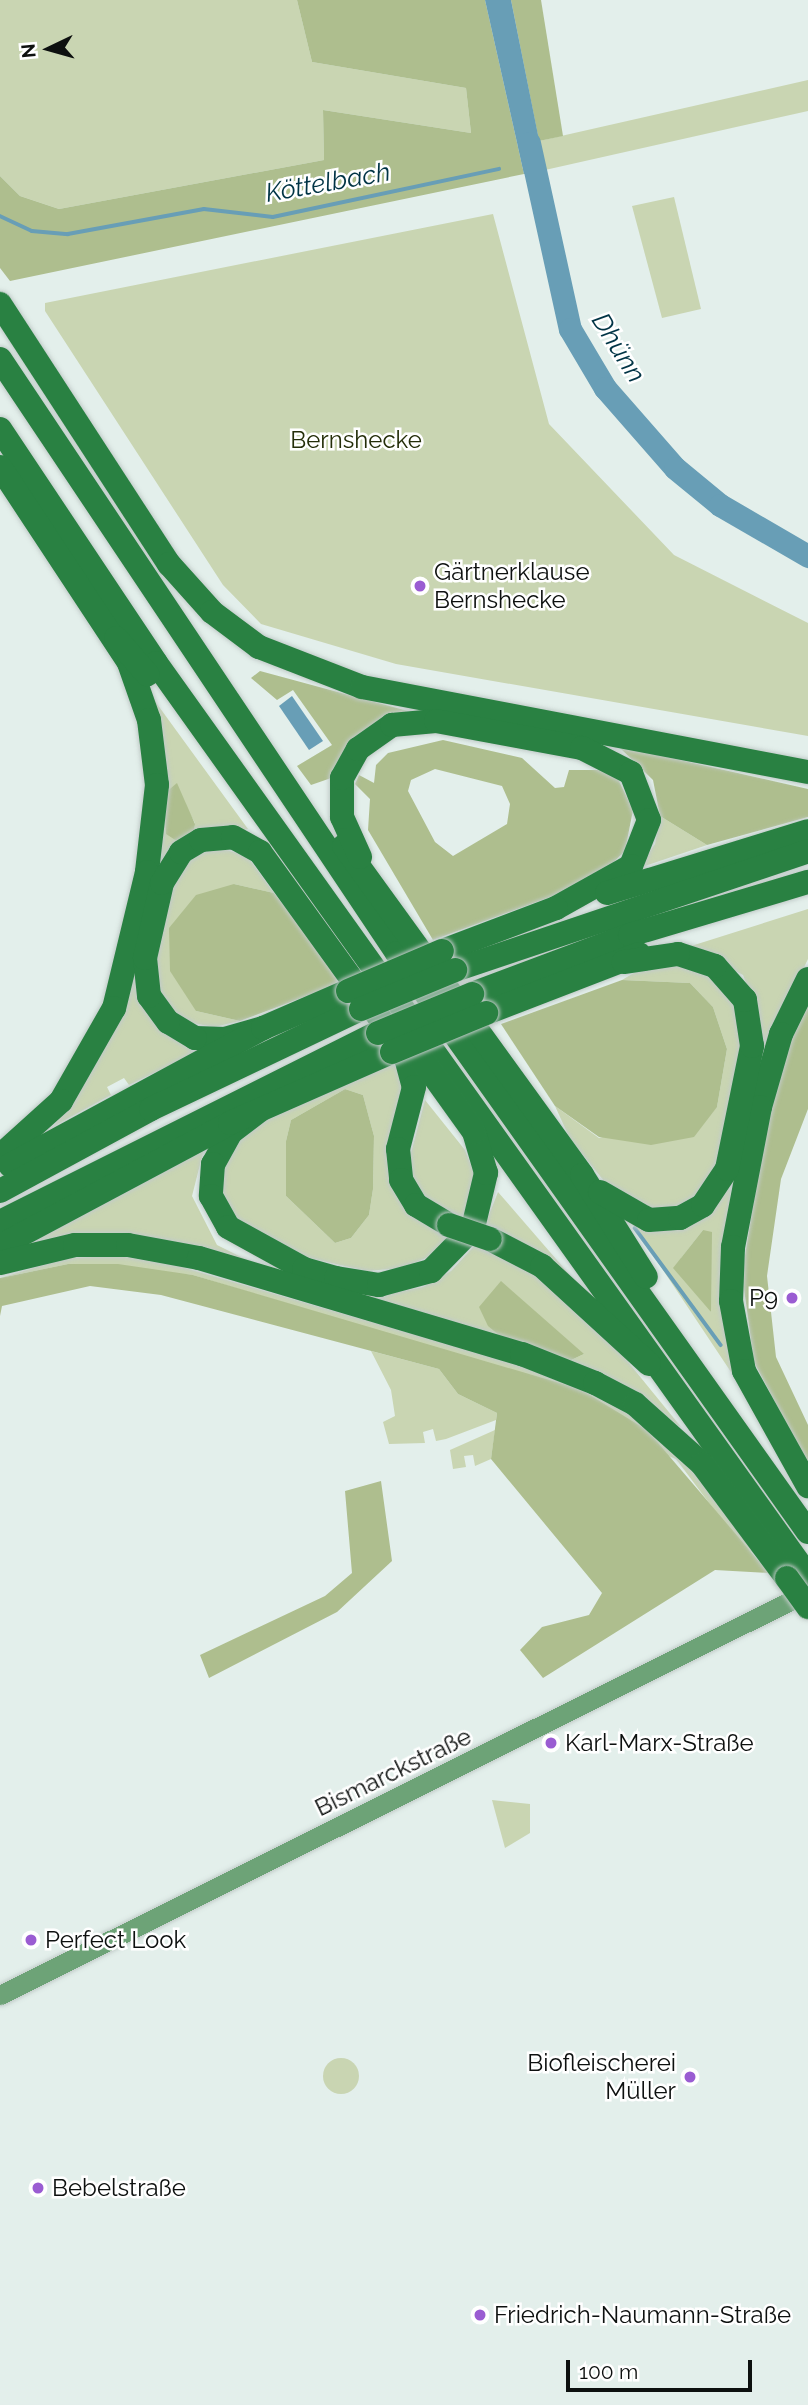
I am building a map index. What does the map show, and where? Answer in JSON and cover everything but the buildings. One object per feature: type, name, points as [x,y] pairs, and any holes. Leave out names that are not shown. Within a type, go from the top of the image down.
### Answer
[{"type":"highway","points":[[0,304],[169,564],[212,612],[270,654],[362,687],[808,772]]},
{"type":"highway","points":[[0,359],[397,953],[808,1532]]},
{"type":"highway","points":[[0,429],[156,663],[673,1380],[802,1579],[808,1607]]},
{"type":"highway","points":[[0,467],[116,638],[176,710],[474,1132],[486,1173],[473,1228],[431,1271],[379,1285],[304,1269],[240,1238],[216,1210],[211,1175],[224,1141],[259,1111]]},
{"type":"highway","points":[[0,1156],[41,1122],[86,1064],[114,1008],[134,933],[153,833],[156,769],[141,692],[116,638]]},
{"type":"highway","points":[[210,672],[243,701],[583,1175],[720,1386],[743,1439]]},
{"type":"highway","points":[[0,1191],[355,1000],[449,961],[611,882],[636,860],[649,827],[639,784],[621,763],[593,750],[444,722],[392,725],[349,761],[340,808],[370,877]]},
{"type":"highway","points":[[556,908],[808,831]]},
{"type":"highway","points":[[355,1000],[216,1040],[195,1038],[168,1022],[148,990],[146,950],[162,883],[181,852],[201,839],[233,836],[260,852],[392,1036],[414,1087],[398,1149],[401,1180],[416,1205],[449,1225],[490,1239],[542,1266],[673,1380]]},
{"type":"highway","points":[[449,961],[808,851]]},
{"type":"highway","points":[[0,1222],[385,1042],[726,905],[808,882]]},
{"type":"highway","points":[[624,962],[726,905]]},
{"type":"highway","points":[[479,1004],[624,962],[685,955],[724,973],[748,1007],[750,1063],[724,1177],[697,1210],[667,1221],[643,1219],[583,1175]]},
{"type":"highway","points":[[808,979],[785,1023],[760,1107],[733,1247],[731,1301],[744,1371],[808,1486]]},
{"type":"highway","points":[[0,1171],[263,1028]]},
{"type":"highway","points":[[0,1246],[385,1042]]},
{"type":"highway","points":[[0,1263],[75,1245],[128,1245],[200,1258],[522,1354],[595,1383],[635,1404],[702,1464],[802,1579]]},
{"type":"main road","name":"Bismarckstraße","points":[[0,1995],[802,1579]]},
{"type":"green space","points":[[0,0],[297,0],[312,62],[466,88],[471,133],[323,110],[324,160],[59,209],[20,196],[0,176]]},
{"type":"green space","points":[[297,0],[485,0],[524,174],[10,281],[0,268],[0,176],[20,196],[59,209],[324,160],[323,110],[471,133],[466,88],[312,62]]},
{"type":"green space","points":[[511,0],[541,0],[563,136],[539,141]]},
{"type":"green space","points":[[808,80],[808,111],[545,170],[539,141]]},
{"type":"green space","points":[[674,197],[701,309],[662,318],[632,206]]},
{"type":"green space","name":"Bernshecke","points":[[493,214],[549,424],[674,555],[808,623],[808,736],[396,664],[261,624],[223,585],[45,311],[45,303]]},
{"type":"green space","points":[[260,671],[408,711],[381,723],[334,777],[311,785],[297,766],[332,745],[293,690],[277,700],[251,678]]},
{"type":"green space","points":[[149,693],[248,829],[193,837],[195,823],[186,807],[164,794],[180,843],[140,957],[193,1054],[129,1085],[124,1078],[107,1087],[111,1095],[54,1126],[68,1106],[150,883]]},
{"type":"green space","points":[[443,740],[522,758],[555,788],[564,787],[569,770],[604,770],[618,779],[633,810],[625,851],[594,881],[433,940],[368,830],[370,799],[355,784],[359,775],[374,783],[376,765],[388,753]],"holes":[[[435,769],[502,786],[510,804],[507,824],[453,856],[435,842],[408,791],[411,780]]]},
{"type":"green space","points":[[618,746],[808,789],[808,817],[707,845],[660,816],[653,780]]},
{"type":"green space","points":[[177,783],[195,824],[193,837],[180,843],[166,834],[164,794]]},
{"type":"green space","points":[[660,816],[707,845],[639,868],[655,844]]},
{"type":"green space","points":[[216,847],[247,856],[274,893],[234,884],[196,1011],[240,1021],[214,1027],[182,1021],[163,1002],[152,973],[173,885],[192,855]]},
{"type":"green space","points":[[234,884],[274,893],[344,982],[240,1021],[196,1011],[170,971],[169,928],[196,895]]},
{"type":"green space","points":[[808,909],[808,959],[762,1055],[760,1018],[743,975],[688,947]]},
{"type":"green space","points":[[691,964],[732,993],[744,1039],[723,1152],[706,1190],[662,1214],[621,1202],[570,1139],[555,1106],[599,1138],[717,1107],[727,1049],[713,1007],[690,983],[622,980],[647,965]]},
{"type":"green space","points":[[622,980],[690,983],[713,1007],[727,1049],[717,1107],[694,1137],[651,1145],[599,1137],[555,1106],[501,1024]]},
{"type":"green space","points":[[808,1000],[808,1109],[781,1179],[767,1276],[776,1357],[808,1425],[808,1465],[754,1362],[742,1274],[764,1139],[794,1025]]},
{"type":"green space","points":[[400,1059],[405,1100],[388,1158],[403,1205],[448,1234],[453,1218],[425,1203],[407,1168],[425,1100],[465,1150],[474,1173],[463,1220],[433,1255],[402,1268],[367,1271],[287,1253],[231,1220],[217,1184],[236,1138],[278,1110]],"holes":[[[345,1089],[363,1095],[374,1136],[373,1189],[369,1215],[351,1238],[335,1243],[286,1196],[286,1141],[291,1120]]]},
{"type":"green space","points":[[345,1089],[363,1095],[374,1136],[373,1189],[369,1215],[351,1238],[335,1243],[286,1196],[286,1141],[291,1120]]},
{"type":"green space","points":[[204,1149],[192,1196],[217,1245],[261,1267],[384,1295],[423,1287],[451,1271],[478,1242],[498,1192],[588,1296],[521,1262],[624,1357],[681,1427],[569,1361],[584,1354],[506,1341],[235,1264],[35,1244],[33,1239]]},
{"type":"green space","points":[[724,1188],[731,1190],[719,1298],[733,1375],[631,1222],[643,1225]],"holes":[[[703,1230],[711,1312],[681,1258]]]},
{"type":"green space","points":[[703,1230],[712,1232],[711,1312],[673,1268]]},
{"type":"green space","points":[[119,1256],[178,1266],[565,1378],[636,1416],[678,1452],[765,1563],[737,1540],[676,1459],[265,1297],[193,1275],[68,1264],[0,1278],[67,1258]]},
{"type":"green space","points":[[68,1264],[118,1264],[193,1275],[580,1389],[647,1430],[769,1573],[715,1570],[543,1678],[520,1650],[542,1627],[589,1615],[602,1593],[491,1459],[497,1413],[458,1394],[439,1369],[161,1295],[90,1286],[2,1306],[0,1316],[0,1278]]},
{"type":"green space","points":[[501,1281],[584,1354],[569,1361],[506,1341],[488,1326],[479,1307]]},
{"type":"green space","points":[[371,1351],[439,1369],[458,1394],[497,1413],[496,1420],[446,1439],[436,1441],[433,1429],[423,1432],[425,1443],[389,1444],[383,1422],[395,1416],[391,1390]]},
{"type":"green space","points":[[495,1430],[491,1459],[475,1466],[473,1455],[464,1456],[466,1467],[453,1469],[450,1450]]},
{"type":"green space","points":[[381,1481],[392,1561],[337,1612],[209,1678],[200,1655],[325,1596],[352,1573],[345,1491]]},
{"type":"green space","points":[[492,1800],[530,1804],[530,1833],[505,1848]]},
{"type":"green space","points":[[341,2058],[354,2063],[359,2076],[354,2089],[341,2094],[328,2089],[323,2076],[328,2063]]},
{"type":"water","points":[[485,0],[511,0],[545,170],[524,174]]},
{"type":"water","points":[[292,696],[323,741],[309,750],[279,706]]},
{"type":"waterway","name":"Dhünn","points":[[529,143],[570,329],[605,388],[675,468],[720,505],[808,556]]},
{"type":"waterway","name":"Köttelbach","points":[[0,216],[32,231],[68,234],[204,209],[273,217],[499,169]]},
{"type":"waterway","points":[[635,1228],[721,1345]]},
{"type":"place","name":"Gärtnerklause Bernshecke","points":[[420,586]]},
{"type":"place","name":"P9","points":[[792,1298]]},
{"type":"place","name":"Karl-Marx-Straße","points":[[551,1743]]},
{"type":"place","name":"Perfect Look","points":[[31,1940]]},
{"type":"place","name":"Biofleischerei Müller","points":[[690,2077]]},
{"type":"place","name":"Bebelstraße","points":[[38,2188]]},
{"type":"place","name":"Friedrich-Naumann-Straße","points":[[480,2315]]}]
